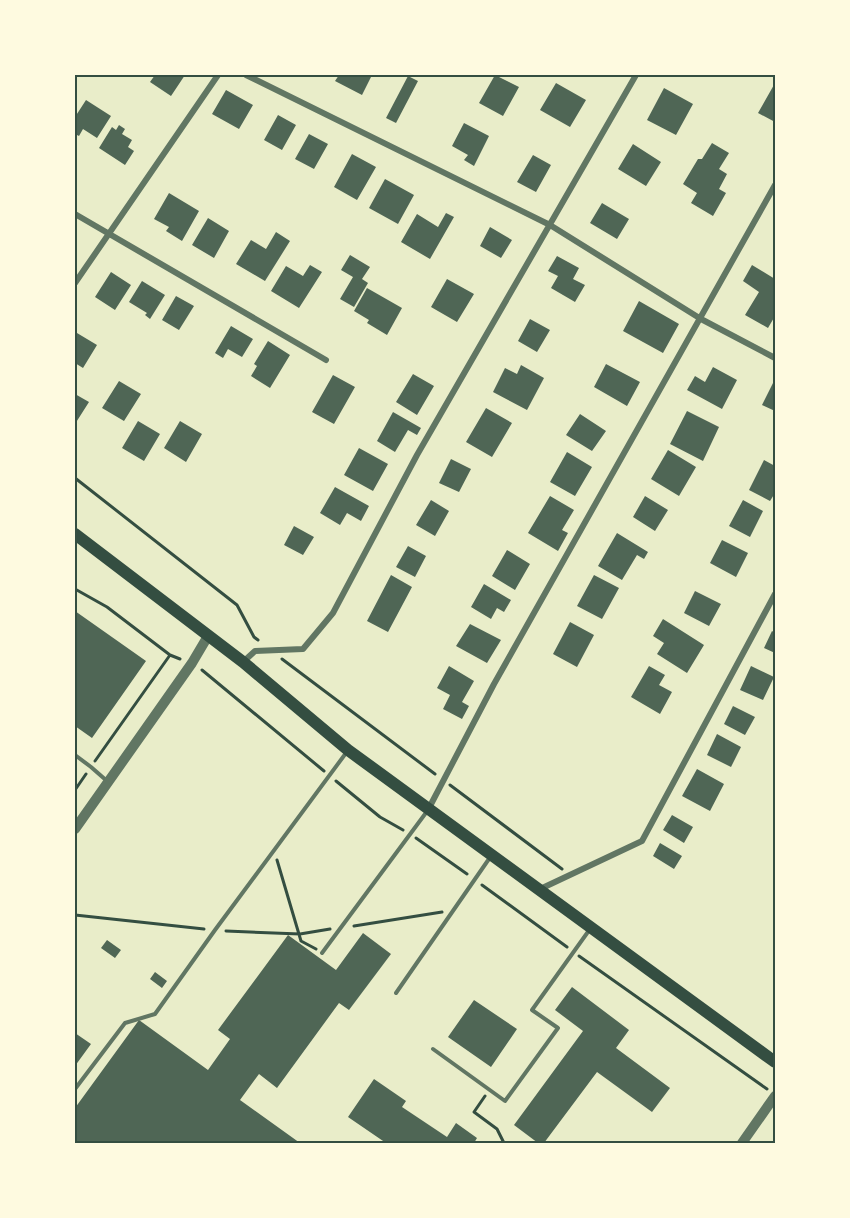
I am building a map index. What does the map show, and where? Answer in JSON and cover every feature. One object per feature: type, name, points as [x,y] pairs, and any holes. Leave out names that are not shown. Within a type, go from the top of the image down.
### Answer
[{"type":"main road","points":[[75,534],[243,662],[348,750],[775,1062]]},
{"type":"street","points":[[75,283],[218,75]]},
{"type":"street","points":[[246,75],[550,225],[701,320],[775,358]]},
{"type":"street","points":[[243,662],[255,651],[303,649],[333,614],[417,455],[636,75]]},
{"type":"street","points":[[428,809],[500,674],[675,359],[701,320],[775,185]]},
{"type":"street","points":[[75,214],[326,360]]},
{"type":"street","points":[[538,890],[642,841],[775,594]]},
{"type":"street","points":[[75,829],[192,663],[208,636]]},
{"type":"street","points":[[742,1143],[775,1095]]},
{"type":"lane","points":[[75,1089],[125,1023],[155,1014],[348,750]]},
{"type":"lane","points":[[75,755],[91,766],[107,782]]},
{"type":"lane","points":[[322,953],[428,809]]},
{"type":"lane","points":[[396,993],[491,856]]},
{"type":"lane","points":[[433,1049],[505,1101],[558,1028],[532,1010],[591,928]]},
{"type":"path","points":[[75,478],[237,604],[254,637],[570,875]]},
{"type":"path","points":[[75,588],[107,607],[170,655],[192,663],[380,817],[410,834],[475,879],[775,1095]]},
{"type":"path","points":[[75,790],[170,655]]},
{"type":"path","points":[[274,850],[301,941],[322,953]]},
{"type":"path","points":[[75,915],[215,930],[300,934],[453,911]]},
{"type":"path","points":[[490,1090],[474,1112],[497,1129],[504,1143]]},
{"type":"building","points":[[155,75],[185,75],[171,96],[150,82]]},
{"type":"building","points":[[339,75],[372,75],[362,95],[335,81]]},
{"type":"building","points":[[495,75],[519,87],[503,116],[479,103]]},
{"type":"building","points":[[408,76],[418,81],[396,123],[386,118]]},
{"type":"building","points":[[556,83],[586,100],[570,127],[540,110]]},
{"type":"building","points":[[775,83],[775,122],[758,113]]},
{"type":"building","points":[[664,88],[693,104],[676,135],[647,120]]},
{"type":"building","points":[[226,90],[253,105],[239,129],[212,114]]},
{"type":"building","points":[[86,100],[111,116],[97,138],[83,129],[79,136],[75,134],[75,117]]},
{"type":"building","points":[[278,115],[296,125],[282,150],[264,140]]},
{"type":"building","points":[[464,123],[489,136],[474,166],[464,160],[468,155],[452,146]]},
{"type":"building","points":[[119,125],[125,129],[122,134],[132,140],[128,147],[134,151],[125,165],[99,148],[112,127],[116,130]]},
{"type":"building","points":[[309,134],[328,144],[314,169],[295,159]]},
{"type":"building","points":[[712,143],[729,153],[719,169],[727,174],[719,189],[726,193],[713,216],[691,203],[697,193],[683,184],[698,159],[702,159]]},
{"type":"building","points":[[633,144],[661,162],[646,186],[618,169]]},
{"type":"building","points":[[352,154],[376,167],[357,200],[334,187]]},
{"type":"building","points":[[533,155],[551,165],[536,192],[517,182]]},
{"type":"building","points":[[385,179],[414,195],[398,224],[369,208]]},
{"type":"building","points":[[169,193],[199,211],[182,241],[166,231],[169,227],[154,219]]},
{"type":"building","points":[[602,203],[629,219],[617,239],[590,223]]},
{"type":"building","points":[[446,213],[454,217],[430,259],[401,242],[417,214],[438,227]]},
{"type":"building","points":[[208,218],[229,231],[214,258],[192,245]]},
{"type":"building","points":[[490,227],[512,240],[501,258],[480,246]]},
{"type":"building","points":[[276,232],[290,241],[265,281],[236,264],[251,240],[266,249]]},
{"type":"building","points":[[350,255],[370,267],[362,279],[368,283],[354,307],[340,299],[353,277],[341,270]]},
{"type":"building","points":[[557,256],[579,268],[573,279],[585,285],[575,302],[551,288],[558,276],[548,271]]},
{"type":"building","points":[[310,265],[322,272],[299,308],[271,291],[286,266],[303,276]]},
{"type":"building","points":[[752,265],[775,279],[775,316],[768,328],[745,315],[759,292],[743,281]]},
{"type":"building","points":[[111,272],[131,285],[115,310],[95,297]]},
{"type":"building","points":[[447,279],[474,294],[457,322],[431,307]]},
{"type":"building","points":[[142,281],[165,295],[150,319],[145,315],[147,313],[129,302]]},
{"type":"building","points":[[367,288],[402,308],[387,335],[367,323],[369,320],[354,311]]},
{"type":"building","points":[[176,296],[194,306],[179,330],[162,320]]},
{"type":"building","points":[[639,301],[679,324],[663,353],[623,331]]},
{"type":"building","points":[[530,319],[550,330],[537,352],[518,341]]},
{"type":"building","points":[[231,326],[253,339],[242,357],[228,349],[223,358],[215,353]]},
{"type":"building","points":[[77,333],[97,345],[83,368],[75,363]]},
{"type":"building","points":[[268,341],[290,355],[270,388],[251,376],[257,366],[254,364]]},
{"type":"building","points":[[606,364],[640,382],[627,406],[594,387]]},
{"type":"building","points":[[521,365],[544,378],[527,410],[493,392],[505,368],[517,374]]},
{"type":"building","points":[[713,367],[737,380],[722,409],[687,390],[695,376],[705,382]]},
{"type":"building","points":[[413,374],[434,386],[417,415],[396,402]]},
{"type":"building","points":[[333,375],[355,387],[334,424],[312,412]]},
{"type":"building","points":[[775,379],[775,411],[762,405]]},
{"type":"building","points":[[119,381],[141,394],[124,421],[102,408]]},
{"type":"building","points":[[75,394],[89,402],[75,424]]},
{"type":"building","points":[[486,408],[512,423],[492,457],[466,442]]},
{"type":"building","points":[[687,411],[719,427],[703,461],[670,444]]},
{"type":"building","points":[[393,412],[421,428],[417,435],[408,430],[395,452],[377,441]]},
{"type":"building","points":[[580,414],[606,431],[592,451],[566,435]]},
{"type":"building","points":[[138,421],[160,434],[144,461],[122,448]]},
{"type":"building","points":[[180,421],[202,434],[186,462],[164,448]]},
{"type":"building","points":[[359,448],[388,464],[373,491],[344,475]]},
{"type":"building","points":[[668,450],[696,467],[679,496],[651,479]]},
{"type":"building","points":[[567,452],[592,467],[575,496],[550,482]]},
{"type":"building","points":[[451,459],[471,469],[459,492],[439,483]]},
{"type":"building","points":[[764,460],[775,466],[775,493],[770,501],[749,490]]},
{"type":"building","points":[[335,487],[369,506],[361,521],[347,513],[340,525],[320,513]]},
{"type":"building","points":[[550,496],[574,510],[562,530],[568,533],[558,551],[528,533]]},
{"type":"building","points":[[645,496],[668,510],[655,531],[633,517]]},
{"type":"building","points":[[431,500],[449,511],[435,536],[416,525]]},
{"type":"building","points":[[743,500],[763,511],[750,537],[729,526]]},
{"type":"building","points":[[294,526],[314,537],[303,555],[284,545]]},
{"type":"building","points":[[617,533],[648,552],[644,559],[637,555],[622,580],[598,566]]},
{"type":"building","points":[[722,540],[748,553],[736,577],[710,563]]},
{"type":"building","points":[[408,546],[426,556],[415,577],[396,567]]},
{"type":"building","points":[[507,550],[530,564],[515,590],[492,576]]},
{"type":"building","points":[[391,575],[412,587],[388,632],[367,621]]},
{"type":"building","points":[[594,575],[619,588],[602,619],[577,606]]},
{"type":"building","points":[[484,584],[511,600],[504,612],[497,608],[491,619],[471,607]]},
{"type":"building","points":[[695,591],[721,604],[709,626],[684,613]]},
{"type":"building","points":[[75,611],[146,661],[92,738],[75,726]]},
{"type":"building","points":[[663,619],[704,645],[687,673],[657,654],[664,643],[653,636]]},
{"type":"building","points":[[570,622],[594,635],[577,667],[553,654]]},
{"type":"building","points":[[470,624],[501,640],[487,663],[456,646]]},
{"type":"building","points":[[772,631],[775,633],[775,653],[764,648]]},
{"type":"building","points":[[449,666],[474,681],[462,702],[469,706],[462,719],[443,709],[450,695],[437,688]]},
{"type":"building","points":[[649,666],[665,675],[659,685],[672,692],[660,714],[631,697]]},
{"type":"building","points":[[751,666],[774,677],[763,700],[740,690]]},
{"type":"building","points":[[733,706],[755,717],[745,735],[724,724]]},
{"type":"building","points":[[717,734],[741,747],[731,767],[707,755]]},
{"type":"building","points":[[697,769],[724,784],[710,811],[682,796]]},
{"type":"building","points":[[672,815],[693,827],[684,843],[663,830]]},
{"type":"building","points":[[660,843],[682,856],[674,869],[653,856]]},
{"type":"building","points":[[363,933],[391,954],[349,1010],[339,1003],[277,1088],[259,1074],[240,1100],[300,1143],[75,1143],[75,1108],[139,1020],[208,1070],[230,1039],[218,1030],[288,935],[336,970]]},
{"type":"building","points":[[107,940],[121,950],[115,958],[101,948]]},
{"type":"building","points":[[155,972],[167,981],[162,988],[150,979]]},
{"type":"building","points":[[572,987],[629,1030],[616,1048],[670,1088],[652,1112],[597,1072],[544,1143],[538,1143],[514,1125],[583,1031],[555,1010]]},
{"type":"building","points":[[474,1000],[517,1029],[491,1067],[448,1037]]},
{"type":"building","points":[[75,1033],[91,1044],[75,1066]]},
{"type":"building","points":[[374,1079],[406,1101],[402,1107],[447,1137],[456,1123],[477,1138],[474,1143],[386,1143],[348,1117]]}]
